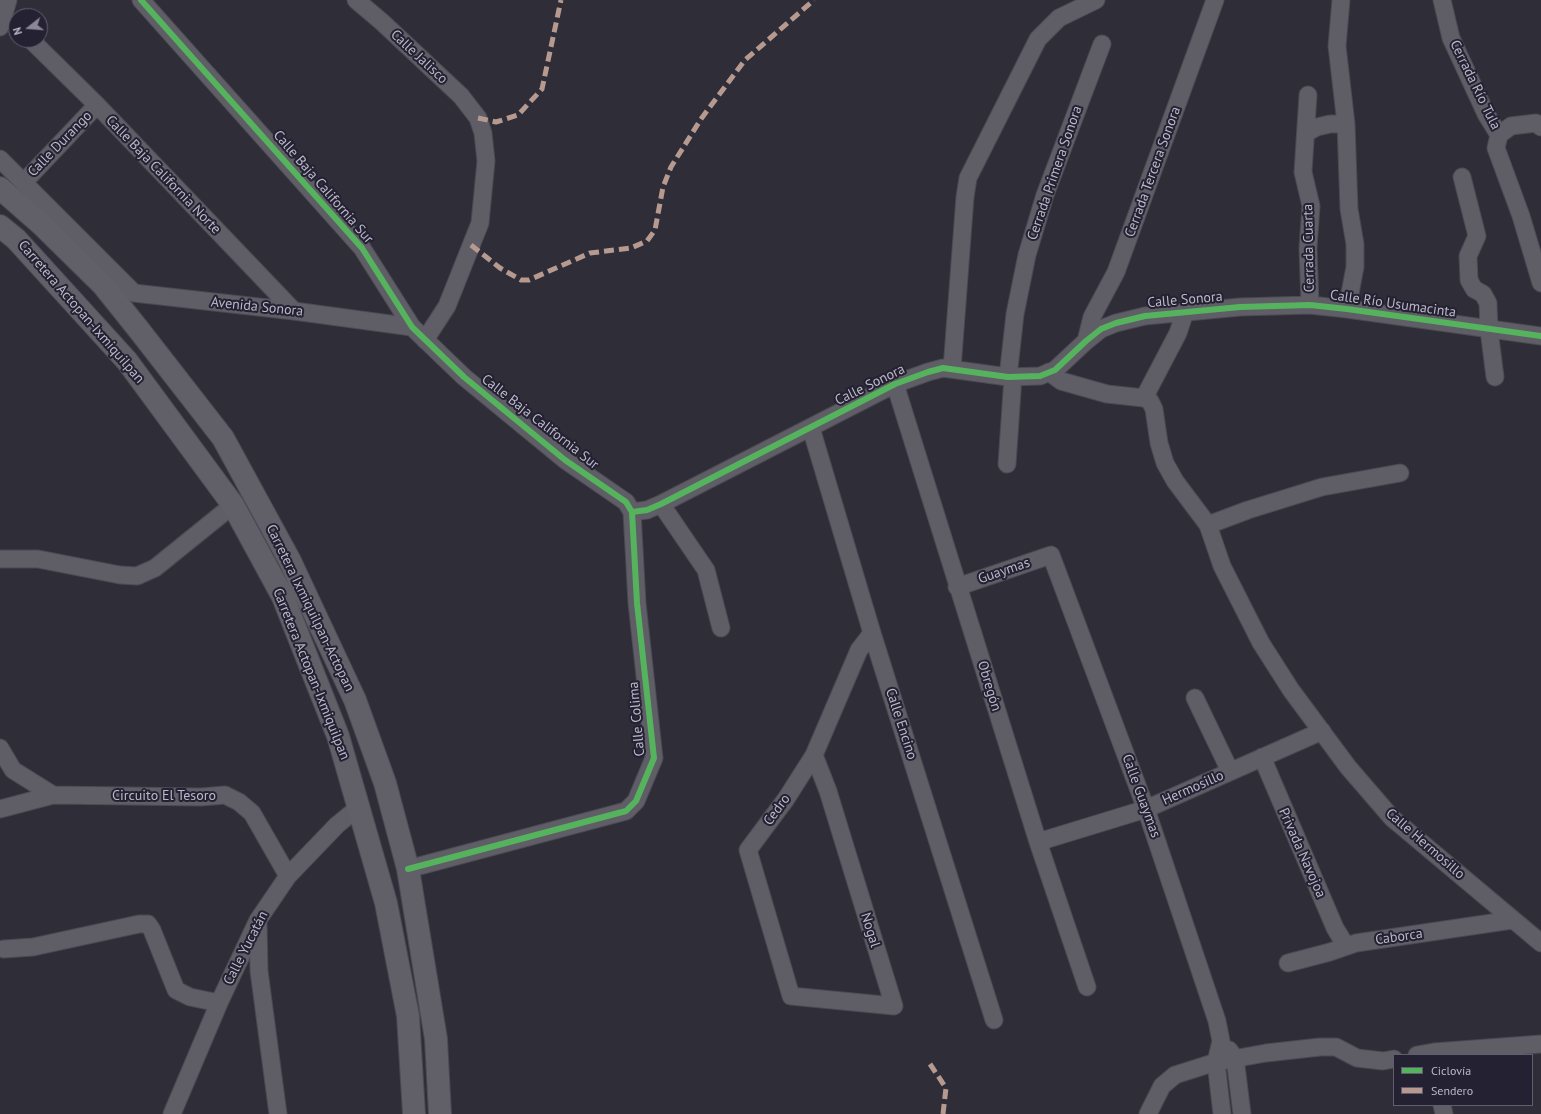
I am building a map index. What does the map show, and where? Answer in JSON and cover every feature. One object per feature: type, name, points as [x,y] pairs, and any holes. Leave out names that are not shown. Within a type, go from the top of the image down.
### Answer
[{"type":"main road","name":"Carretera Ixmiquilpan-Actopan","points":[[0,188],[41,224],[102,285],[223,438],[290,561],[355,700],[385,783],[408,869],[436,1039],[440,1114]]},
{"type":"main road","name":"Carretera Actopan-Ixmiquilpan","points":[[0,226],[16,239],[127,361],[232,505],[283,597],[338,736],[386,903],[408,1016],[414,1114]]},
{"type":"street","name":"Calle Baja California Sur","points":[[141,0],[362,248],[412,327],[464,377],[565,460],[626,502],[632,512]]},
{"type":"street","name":"Calle Jalisco","points":[[356,0],[382,22],[461,96],[478,118],[483,133],[486,161],[480,224],[447,306],[425,340]]},
{"type":"street","points":[[952,368],[965,197],[968,178],[1038,38],[1059,18],[1096,0]]},
{"type":"street","name":"Cerrada Tercera Sonora","points":[[1086,341],[1092,316],[1118,265],[1215,0]]},
{"type":"street","points":[[1341,0],[1337,46],[1346,124],[1349,209],[1355,244],[1355,267],[1347,308]]},
{"type":"street","name":"Cerrada Río Tula","points":[[1442,0],[1451,38],[1486,114],[1499,135],[1496,148],[1521,216],[1541,283]]},
{"type":"street","name":"Cerrada Primera Sonora","points":[[1007,464],[1015,314],[1027,255],[1044,195],[1102,44]]},
{"type":"street","name":"Calle Baja California Norte","points":[[39,48],[97,105],[294,311]]},
{"type":"street","name":"Cerrada Cuarta","points":[[1308,95],[1303,172],[1311,206],[1308,248],[1310,305]]},
{"type":"street","name":"Calle Durango","points":[[24,182],[97,105]]},
{"type":"street","points":[[1306,133],[1317,127],[1330,124],[1346,124]]},
{"type":"street","points":[[1499,135],[1511,126],[1539,124]]},
{"type":"street","points":[[0,160],[24,182],[134,293]]},
{"type":"street","points":[[1462,177],[1477,236],[1468,256],[1468,280],[1474,289],[1486,297],[1488,303],[1489,330],[1495,377]]},
{"type":"street","name":"Avenida Sonora","points":[[102,285],[134,293],[294,311],[412,327]]},
{"type":"street","name":"Calle Río Usumacinta","points":[[1240,308],[1310,305],[1347,308],[1489,330],[1541,336]]},
{"type":"street","name":"Calle Sonora","points":[[632,512],[647,510],[660,504],[895,384],[928,372],[952,368],[1011,377],[1040,376],[1055,370],[1086,341],[1101,330],[1116,323],[1145,316],[1240,308]]},
{"type":"street","points":[[1050,372],[1061,381],[1107,394],[1147,400],[1178,333],[1185,312]]},
{"type":"street","name":"Obregón","points":[[895,384],[957,587],[1086,987]]},
{"type":"street","name":"Calle Hermosillo","points":[[1147,400],[1154,409],[1158,442],[1165,463],[1175,481],[1208,525],[1222,566],[1261,643],[1291,690],[1348,767],[1392,818],[1541,943]]},
{"type":"street","name":"Calle Encino","points":[[811,428],[872,633],[994,1020]]},
{"type":"street","points":[[1208,525],[1248,510],[1322,487],[1400,473]]},
{"type":"street","points":[[660,504],[706,570],[721,628]]},
{"type":"street","points":[[0,559],[38,559],[120,575],[137,576],[155,568],[232,505]]},
{"type":"street","name":"Calle Colima","points":[[408,869],[626,811],[636,801],[654,758],[637,603],[632,512]]},
{"type":"street","name":"Guaymas","points":[[957,587],[1051,555]]},
{"type":"street","name":"Calle Guaymas","points":[[1051,555],[1146,809],[1217,1021],[1221,1041],[1216,1062]]},
{"type":"street","name":"Cedro","points":[[791,996],[748,850],[786,799],[814,755],[859,650],[872,633]]},
{"type":"street","points":[[1195,698],[1230,771]]},
{"type":"street","name":"Hermosillo","points":[[1038,842],[1146,809],[1322,731]]},
{"type":"street","points":[[0,748],[13,770],[53,795]]},
{"type":"street","name":"Nogal","points":[[791,996],[894,1006],[828,791],[814,755]]},
{"type":"street","name":"Privada Navojoa","points":[[1262,757],[1329,914],[1346,946]]},
{"type":"street","name":"Circuito El Tesoro","points":[[0,809],[53,795],[201,797],[225,795],[239,802],[252,813],[288,876]]},
{"type":"street","name":"Calle Yucatán","points":[[172,1114],[219,1003],[258,920],[288,876],[337,825],[359,807]]},
{"type":"street","points":[[258,920],[259,971],[278,1114]]},
{"type":"street","name":"Caborca","points":[[1288,963],[1356,943],[1512,920]]},
{"type":"street","points":[[4,949],[33,947],[139,924],[148,924],[152,930],[176,990],[190,997],[219,1003]]},
{"type":"street","points":[[1221,1041],[1236,1058],[1242,1114]]},
{"type":"street","points":[[1434,1053],[1541,1044]]},
{"type":"street","points":[[1148,1114],[1162,1086],[1175,1075],[1216,1062],[1266,1052],[1336,1047],[1357,1058],[1383,1061],[1393,1059]]},
{"type":"street","points":[[1216,1062],[1222,1114]]},
{"type":"marked path","points":[[478,118],[496,122],[518,115],[542,89],[561,0]]},
{"type":"marked path","points":[[471,245],[500,268],[521,280],[529,280],[590,253],[631,248],[647,241],[655,230],[663,187],[671,167],[701,119],[745,60],[814,0]]},
{"type":"marked path","points":[[930,1064],[946,1088],[943,1114]]},
{"type":"cycle path","points":[[141,0],[362,248],[412,327],[464,377],[565,460],[626,502],[632,512],[637,603],[654,758],[636,801],[626,811],[408,869]]},
{"type":"cycle path","points":[[632,512],[647,510],[661,504],[895,384],[943,368],[1008,377],[1040,376],[1055,370],[1101,329],[1116,323],[1145,316],[1240,307],[1310,305],[1541,336]]}]
